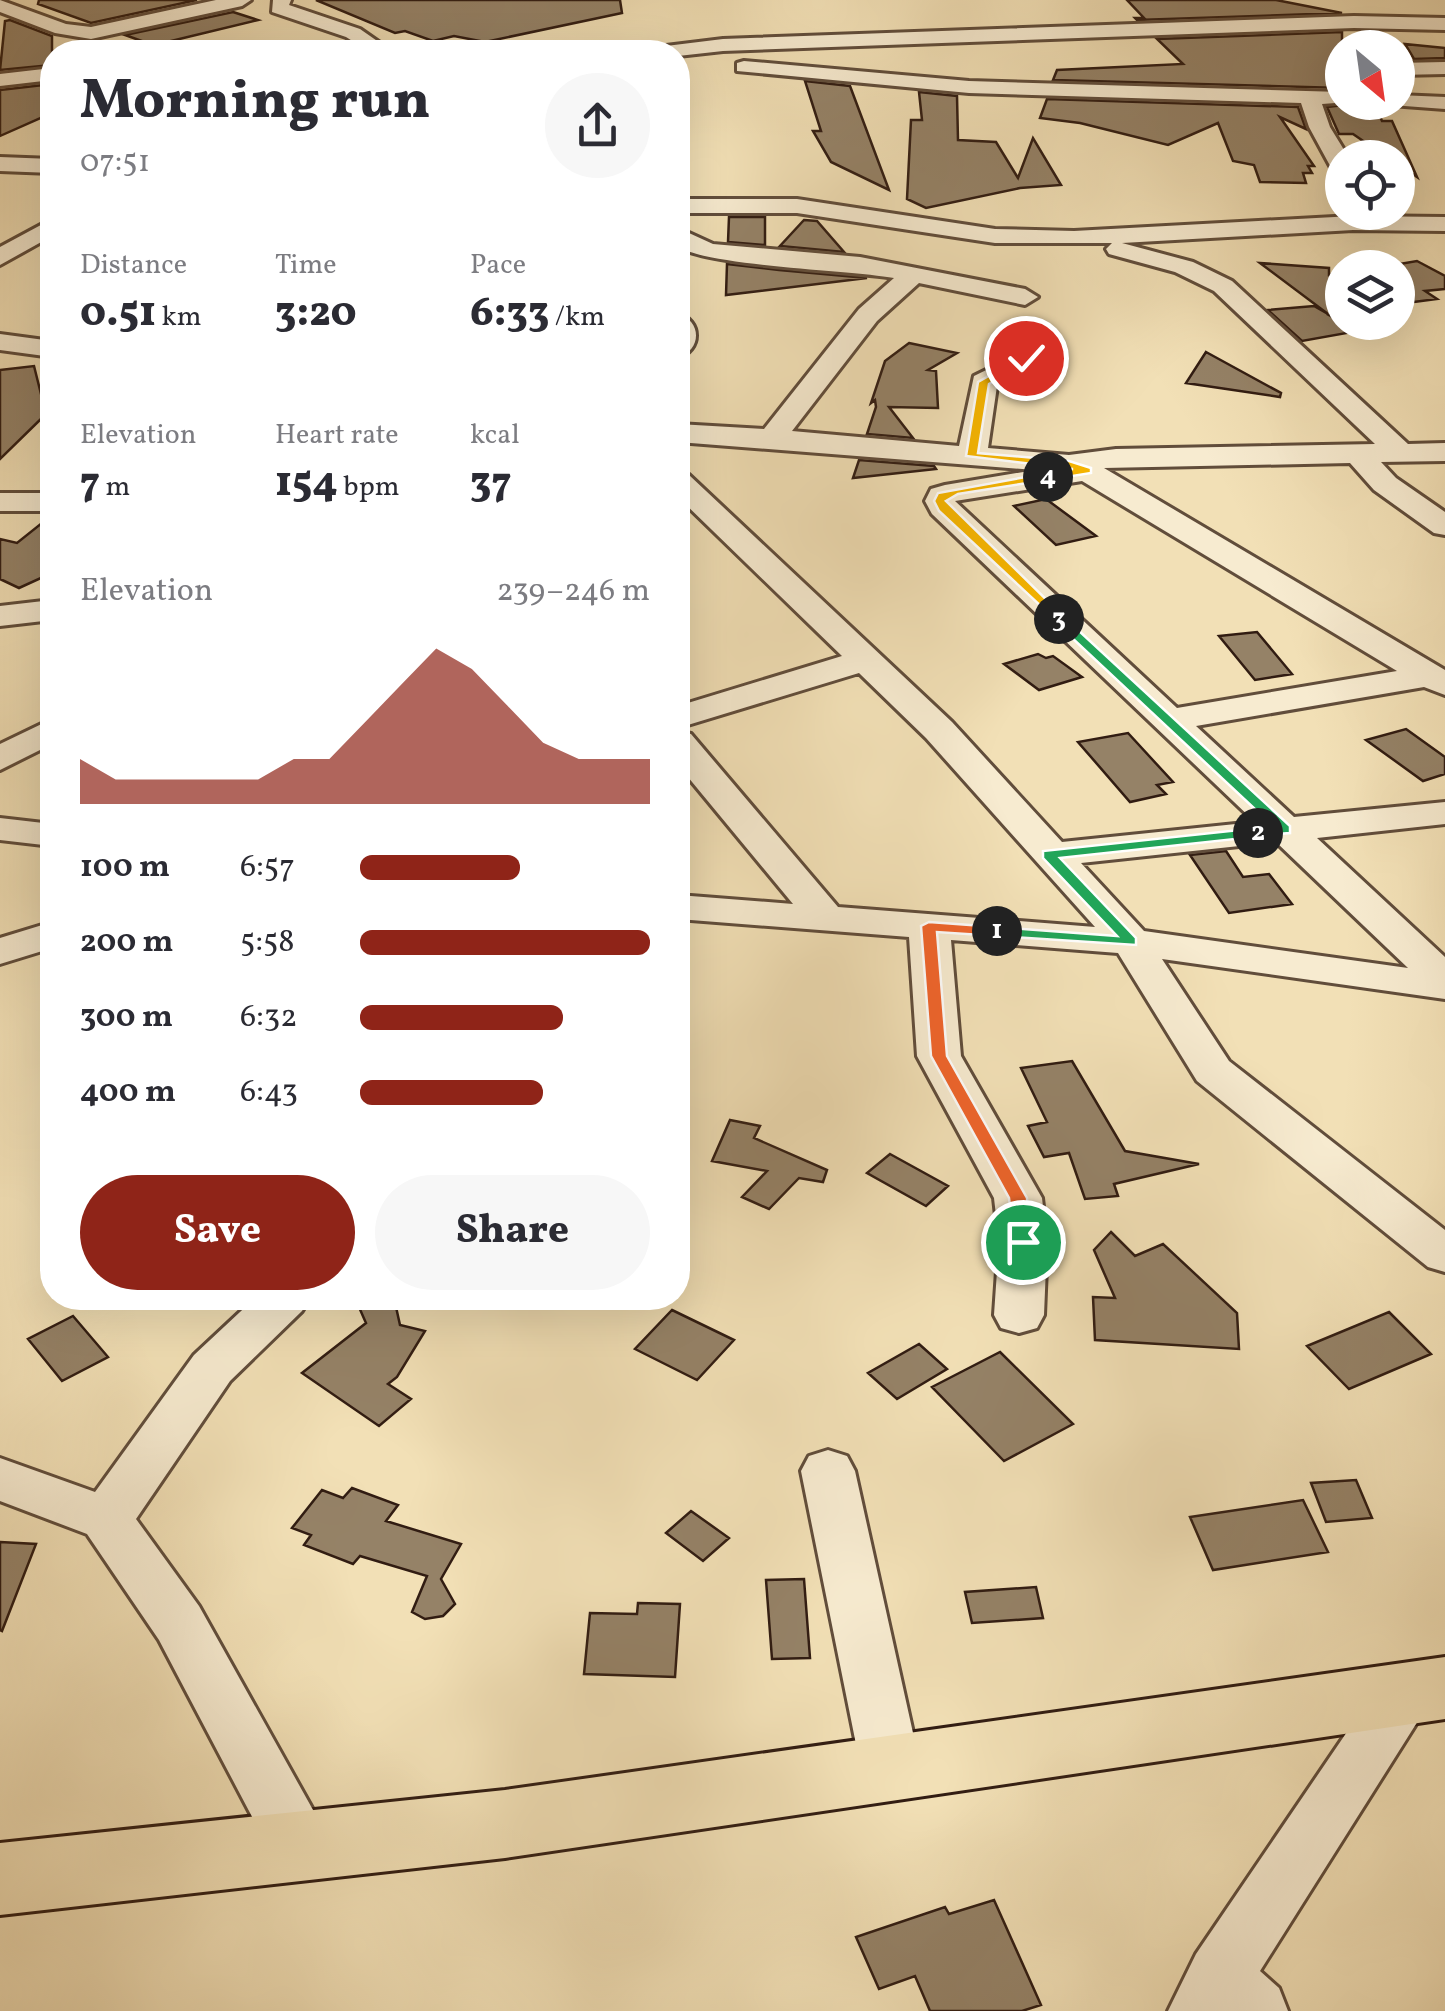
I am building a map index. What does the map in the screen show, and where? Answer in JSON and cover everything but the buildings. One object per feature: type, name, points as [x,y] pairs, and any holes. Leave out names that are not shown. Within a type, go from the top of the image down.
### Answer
[{"type":"main road","points":[[0,1879],[505,1824],[1426,1691]]},
{"type":"street","points":[[0,6],[62,29],[91,32],[241,0],[280,4],[364,40]]},
{"type":"street","points":[[1104,4],[1118,34]]},
{"type":"street","points":[[1231,5],[1339,30]]},
{"type":"street","points":[[1383,30],[1445,24]]},
{"type":"street","points":[[690,49],[1118,34],[1325,33]]},
{"type":"street","points":[[690,63],[969,87],[1325,97]]},
{"type":"street","points":[[1415,68],[1445,68]]},
{"type":"street","points":[[0,80],[40,75]]},
{"type":"street","points":[[1311,96],[1317,129],[1326,140]]},
{"type":"street","points":[[0,164],[40,166]]},
{"type":"street","points":[[690,206],[797,206],[940,230],[1074,238],[1325,220]]},
{"type":"street","points":[[1415,222],[1445,224]]},
{"type":"street","points":[[6,254],[40,233]]},
{"type":"street","points":[[1074,238],[1169,262],[1212,280],[1392,445]]},
{"type":"street","points":[[690,244],[713,251],[860,264],[1025,297]]},
{"type":"street","points":[[6,254],[40,247]]},
{"type":"street","points":[[772,438],[868,315],[914,274]]},
{"type":"street","points":[[0,342],[40,347]]},
{"type":"street","points":[[972,456],[984,382],[1026,358]]},
{"type":"street","points":[[690,434],[1078,467],[1437,681]]},
{"type":"street","points":[[1443,437],[1358,454],[1116,458],[956,491],[942,495],[940,501],[1166,722],[1445,983]]},
{"type":"street","points":[[1358,454],[1385,484],[1445,526]]},
{"type":"street","points":[[690,493],[939,730],[1131,942],[1214,1071],[1445,1255]]},
{"type":"street","points":[[0,502],[40,502]]},
{"type":"street","points":[[0,616],[40,611]]},
{"type":"street","points":[[690,714],[864,660]]},
{"type":"street","points":[[1166,722],[1437,681]]},
{"type":"street","points":[[0,759],[40,737]]},
{"type":"street","points":[[690,756],[824,917]]},
{"type":"street","points":[[1048,854],[1445,813]]},
{"type":"street","points":[[0,829],[40,834]]},
{"type":"street","points":[[690,907],[1131,942],[1445,983]]},
{"type":"street","points":[[929,926],[939,1056],[1018,1198],[1023,1242],[1020,1314]]},
{"type":"street","points":[[0,952],[40,938]]},
{"type":"street","points":[[106,1519],[212,1368],[272,1310]]},
{"type":"street","points":[[828,1471],[891,1769]]},
{"type":"street","points":[[0,1479],[106,1519],[178,1623],[300,1846]]},
{"type":"street","points":[[1225,1999],[1426,1691]]},
{"type":"route","points":[[1023,1242],[1018,1198],[939,1056],[929,926],[1131,942],[1048,854],[1284,830],[943,508],[942,495],[956,491],[1087,471],[1069,464],[972,456],[984,382],[1026,358]]}]
